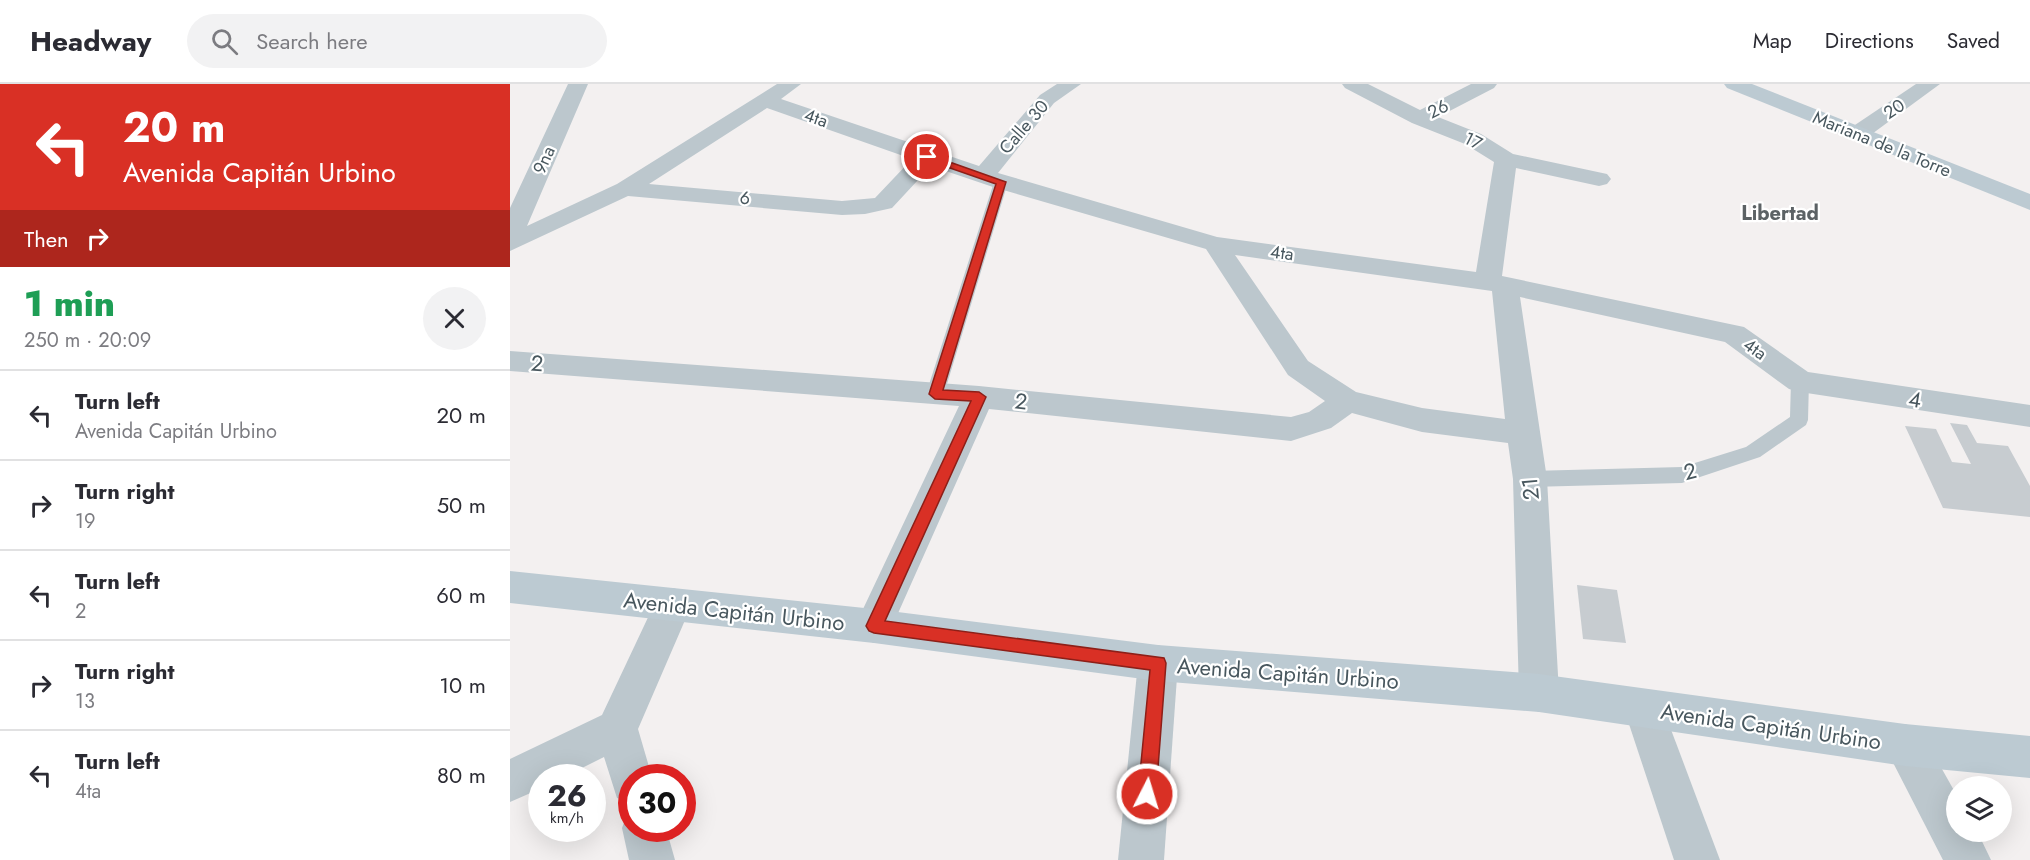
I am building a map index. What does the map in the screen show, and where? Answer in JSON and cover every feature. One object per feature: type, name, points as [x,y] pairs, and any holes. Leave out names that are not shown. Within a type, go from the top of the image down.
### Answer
[{"type":"main road","name":"Mariana de la Torre","points":[[1734,84],[2030,203]]},
{"type":"main road","name":"Avenida Capitán Urbino","points":[[510,587],[874,626],[1158,663],[1539,693],[1905,744],[2030,757]]},
{"type":"street","name":"9na","points":[[510,235],[576,84]]},
{"type":"street","points":[[510,243],[625,189],[791,84]]},
{"type":"street","name":"Calle 30","points":[[992,179],[1047,99],[1071,84]]},
{"type":"street","name":"17","points":[[1352,84],[1420,118],[1473,139],[1506,159],[1599,179]]},
{"type":"street","name":"26","points":[[1420,118],[1487,84]]},
{"type":"street","name":"20","points":[[1857,134],[1930,84]]},
{"type":"street","name":"4ta","points":[[764,100],[992,179],[1215,244],[1497,284],[1734,334],[1800,381]]},
{"type":"street","name":"6","points":[[625,189],[842,208],[865,207],[884,203],[927,157]]},
{"type":"street","name":"21","points":[[1506,159],[1497,284],[1530,479],[1539,693]]},
{"type":"street","points":[[1215,244],[1298,368],[1347,401],[1422,420],[1522,433]]},
{"type":"street","name":"2","points":[[510,361],[979,397],[1291,429],[1320,420],[1347,401]]},
{"type":"street","name":"4","points":[[1800,381],[2030,416]]},
{"type":"street","points":[[874,626],[979,397]]},
{"type":"street","points":[[510,781],[617,729],[674,604]]},
{"type":"street","points":[[1141,860],[1158,663]]},
{"type":"street","points":[[1644,709],[1697,860]]},
{"type":"street","points":[[617,729],[627,764]]},
{"type":"street","points":[[1905,744],[1968,860]]},
{"type":"street","points":[[648,842],[652,860]]},
{"type":"lane","points":[[935,394],[992,179]]},
{"type":"lane","name":"2","points":[[1530,479],[1682,475],[1754,452],[1799,420],[1800,381]]},
{"type":"building","points":[[1950,423],[1967,425],[1977,443],[2008,446],[2030,486],[2030,517],[1943,508],[1905,426],[1936,429],[1952,462],[1971,464]]},
{"type":"building","points":[[1577,585],[1617,590],[1626,643],[1583,639]]},
{"type":"district","name":"Libertad","points":[[1780,213]]},
{"type":"route","points":[[927,157],[1001,182],[935,394],[979,397],[874,626],[1158,663],[1147,794]]}]
